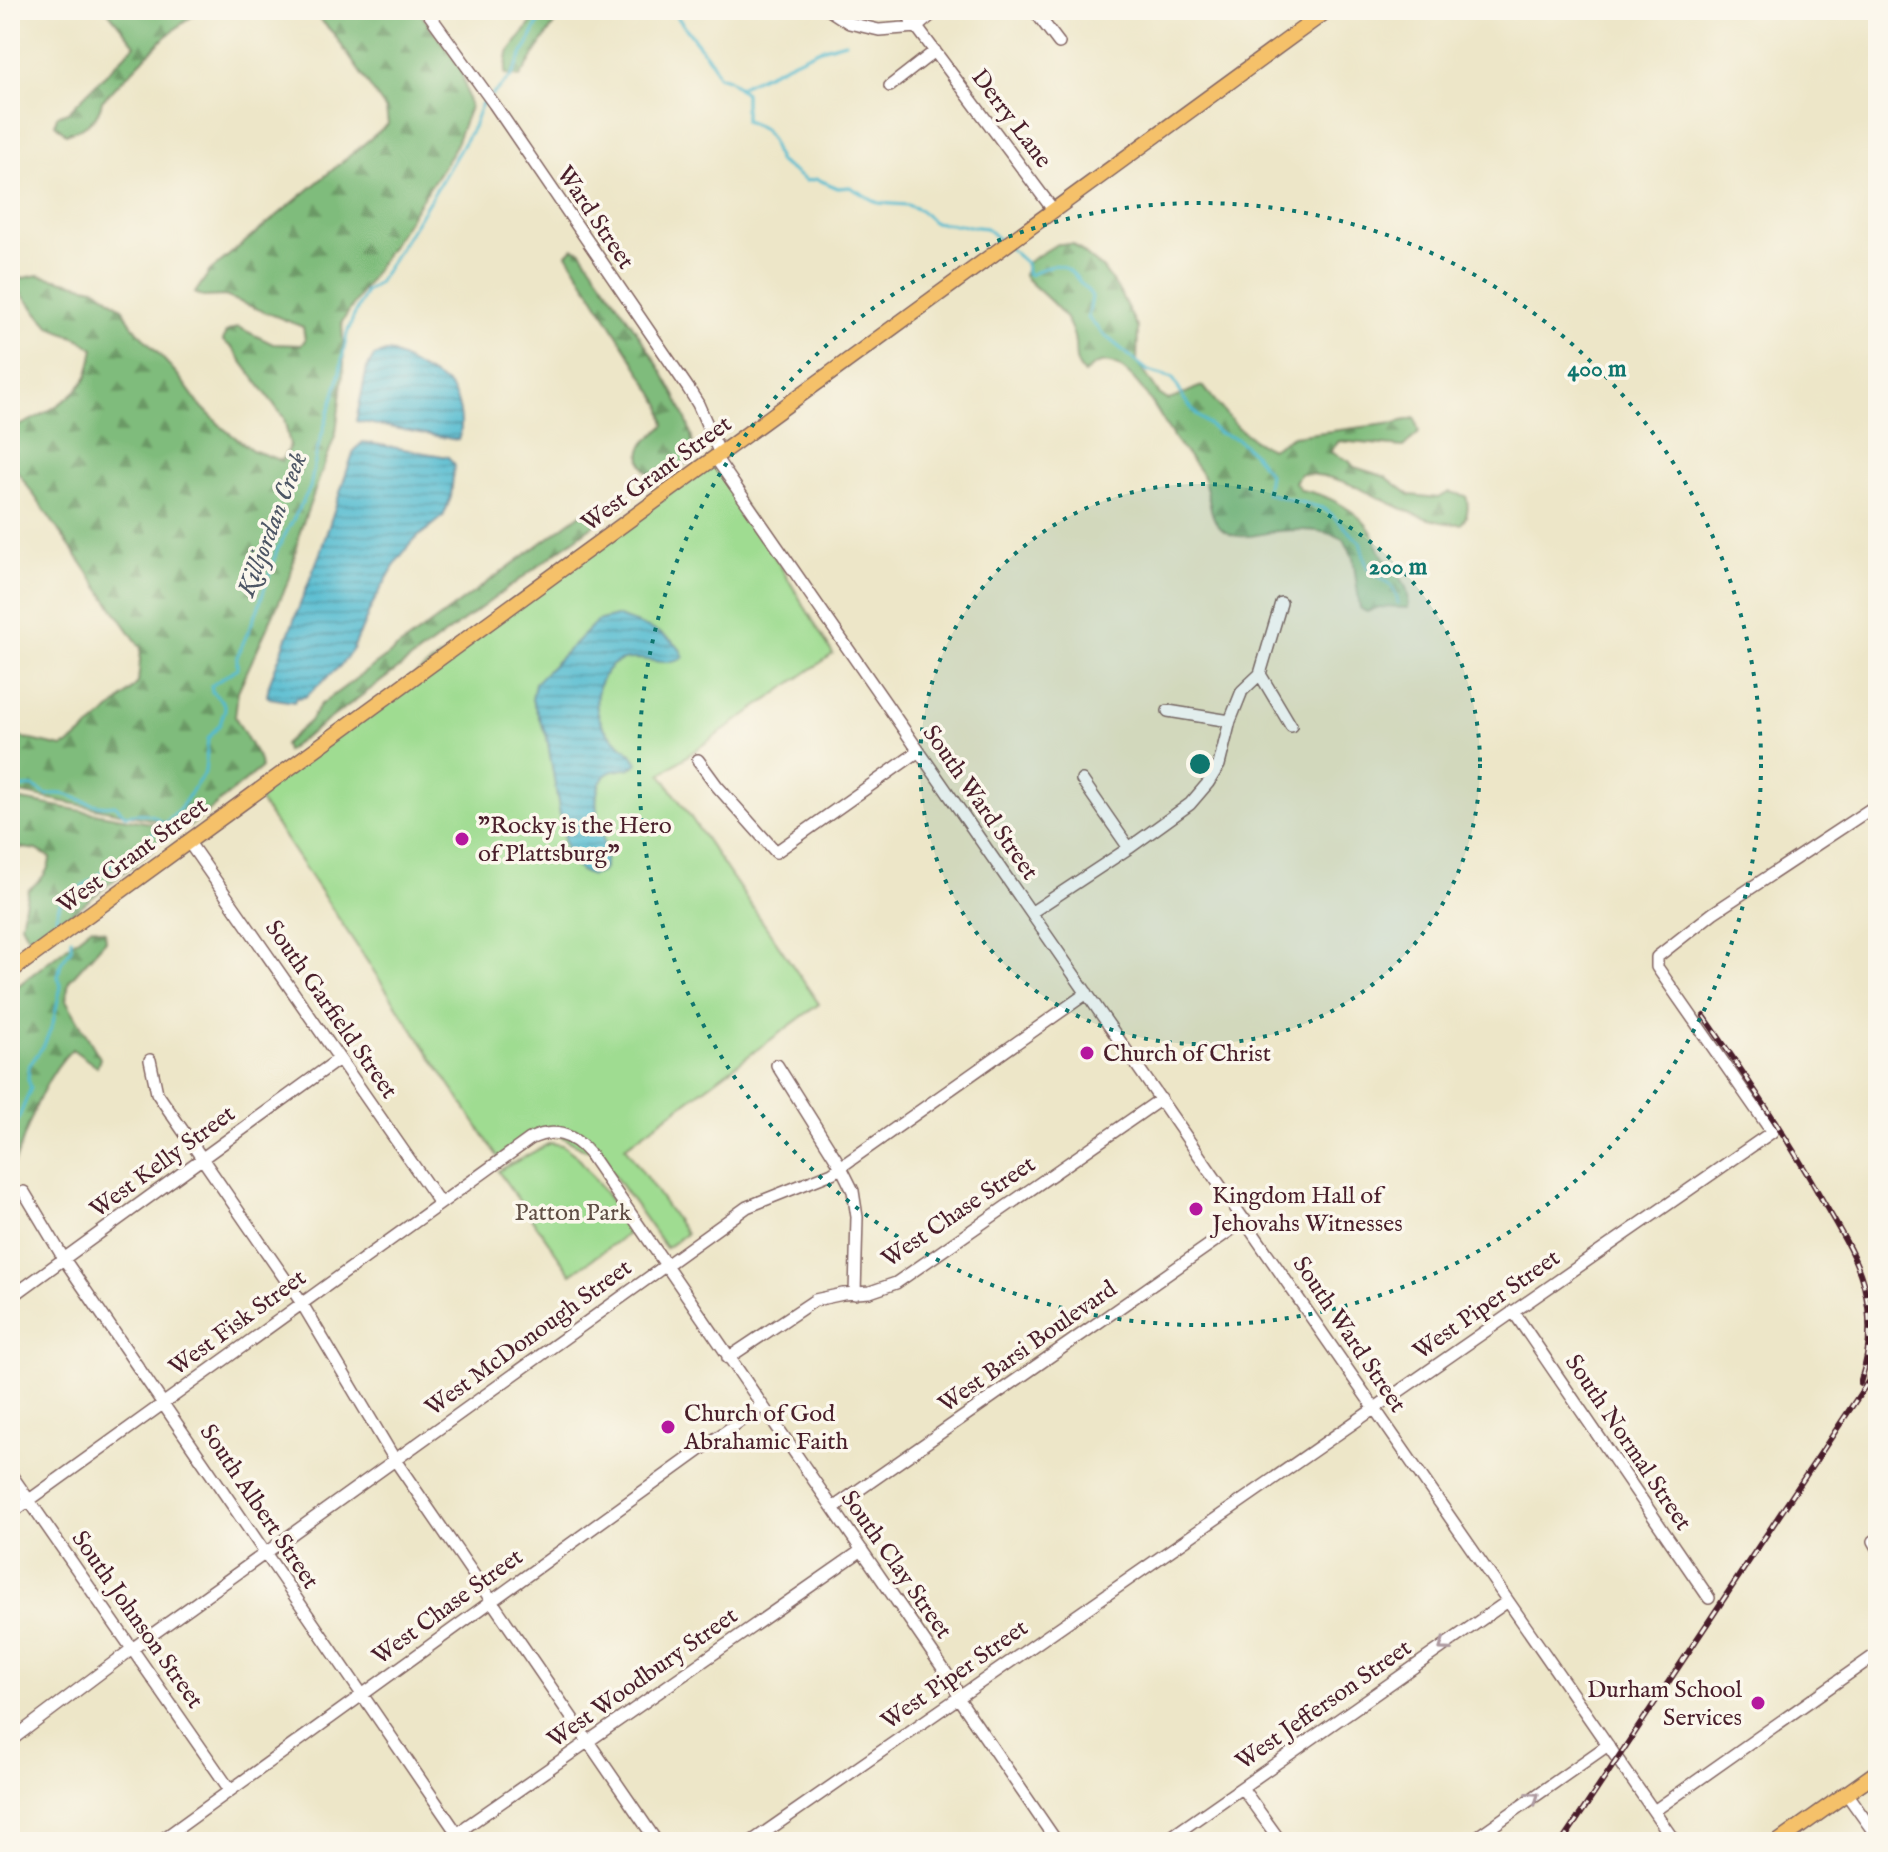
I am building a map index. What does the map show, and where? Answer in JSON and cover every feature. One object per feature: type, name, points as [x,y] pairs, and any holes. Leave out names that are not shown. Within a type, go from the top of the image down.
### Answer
[{"type":"main road","name":"West Grant Street","points":[[10,972],[1328,10]]},
{"type":"main road","points":[[1778,1842],[1878,1771]]},
{"type":"street","name":"Ward Street","points":[[426,10],[688,388],[698,404],[717,456]]},
{"type":"street","points":[[829,10],[849,23],[879,30],[917,27],[937,10]]},
{"type":"street","name":"Derry Lane","points":[[904,10],[1054,211]]},
{"type":"street","points":[[1034,10],[1059,43]]},
{"type":"street","points":[[890,86],[935,51]]},
{"type":"street","name":"South Ward Street","points":[[717,456],[1675,1842]]},
{"type":"street","points":[[1032,912],[1190,804],[1208,783],[1219,765],[1230,721],[1242,691],[1260,674],[1281,603]]},
{"type":"street","points":[[1260,674],[1291,726]]},
{"type":"street","points":[[1168,711],[1230,721]]},
{"type":"street","points":[[698,760],[776,852],[919,751]]},
{"type":"street","points":[[1082,780],[1129,848]]},
{"type":"street","name":"West Piper Street","points":[[751,1842],[1772,1132],[1657,967],[1657,957],[1713,913],[1878,804]]},
{"type":"street","name":"South Garfield Street","points":[[188,841],[439,1202]]},
{"type":"street","name":"West McDonough Street","points":[[10,1741],[132,1649],[747,1207],[822,1178],[841,1167],[1087,993]]},
{"type":"street","name":"West Kelly Street","points":[[10,1298],[339,1059]]},
{"type":"street","points":[[150,1060],[157,1093],[301,1302],[395,1460],[657,1842]]},
{"type":"street","points":[[777,1065],[841,1167],[856,1204],[855,1294]]},
{"type":"street","name":"West Chase Street","points":[[728,1358],[815,1300],[870,1292],[896,1283],[1161,1099]]},
{"type":"street","name":"South Clay Street","points":[[491,1166],[530,1139],[546,1132],[557,1132],[574,1139],[589,1153],[953,1683],[959,1698],[1057,1842]]},
{"type":"street","name":"West Fisk Street","points":[[10,1514],[491,1166]]},
{"type":"street","name":"South Albert Street","points":[[24,1192],[64,1259],[363,1694],[457,1840]]},
{"type":"street","name":"West Barsi Boulevard","points":[[833,1508],[1245,1220]]},
{"type":"street","name":"South Normal Street","points":[[1513,1311],[1709,1598]]},
{"type":"street","name":"West Chase Street","points":[[159,1842],[761,1406]]},
{"type":"street","name":"South Johnson Street","points":[[10,1473],[230,1790]]},
{"type":"street","name":"West Woodbury Street","points":[[457,1840],[467,1826],[862,1550]]},
{"type":"street","name":"West Jefferson Street","points":[[1164,1842],[1508,1601]]},
{"type":"street","points":[[1654,1811],[1878,1653]]},
{"type":"street","points":[[1470,1842],[1608,1745]]},
{"type":"street","points":[[1242,1788],[1281,1842]]},
{"type":"street","points":[[1846,1793],[1878,1838]]},
{"type":"green space","points":[[107,10],[200,10],[165,37],[102,101],[94,119],[66,134],[55,124],[57,116],[68,112],[135,45]]},
{"type":"green space","points":[[311,10],[418,10],[461,69],[470,107],[453,151],[342,322],[344,365],[336,433],[300,531],[290,578],[238,691],[235,717],[261,768],[189,827],[10,791],[10,735],[62,747],[70,744],[138,683],[141,648],[10,461],[10,429],[42,414],[75,392],[88,374],[94,349],[50,327],[16,288],[18,279],[38,275],[98,289],[123,309],[132,325],[223,428],[252,450],[282,461],[290,445],[284,418],[231,347],[223,341],[226,332],[238,327],[273,344],[301,345],[305,340],[303,327],[225,296],[203,297],[195,293],[210,271],[388,124],[386,110],[333,33]]},
{"type":"green space","points":[[541,10],[563,10],[520,77],[505,75],[508,53]]},
{"type":"green space","points":[[1057,244],[1073,244],[1103,269],[1120,293],[1138,329],[1137,361],[1159,394],[1168,400],[1203,386],[1241,430],[1271,449],[1293,436],[1415,418],[1419,433],[1403,447],[1339,441],[1330,452],[1349,461],[1354,467],[1386,477],[1410,495],[1438,498],[1450,492],[1466,496],[1467,511],[1461,524],[1419,516],[1341,481],[1300,474],[1295,482],[1301,490],[1343,506],[1361,519],[1407,589],[1408,608],[1379,607],[1367,612],[1360,609],[1353,557],[1344,539],[1304,530],[1237,536],[1219,526],[1212,513],[1202,475],[1149,398],[1124,370],[1111,363],[1098,364],[1084,374],[1078,364],[1074,337],[1065,318],[1024,276],[1026,263]]},
{"type":"green space","points":[[573,248],[581,251],[629,320],[668,381],[682,410],[691,435],[692,453],[683,465],[660,480],[646,470],[641,454],[645,443],[665,425],[661,405],[567,254]]},
{"type":"green space","name":"Patton Park","points":[[715,457],[833,654],[661,774],[819,1004],[625,1147],[686,1234],[666,1248],[596,1150],[586,1150],[552,1132],[500,1160],[254,792]]},
{"type":"green space","points":[[592,511],[598,522],[286,751],[284,744],[310,721],[320,705],[581,514]]},
{"type":"green space","points":[[10,798],[167,826],[154,848],[74,912],[29,939],[21,924],[28,890],[44,876],[50,857],[37,850],[10,846]]},
{"type":"green space","points":[[92,927],[105,931],[106,940],[69,981],[66,1000],[100,1058],[97,1067],[72,1049],[61,1062],[35,1108],[10,1173],[10,992]]},
{"type":"green space","name":"Patton Park","points":[[550,1143],[562,1145],[578,1157],[633,1230],[571,1274],[498,1171]]},
{"type":"water","points":[[386,352],[447,384],[460,410],[458,440],[356,421],[367,368],[374,356]]},
{"type":"water","points":[[363,442],[448,457],[454,465],[451,497],[443,517],[413,541],[397,561],[373,603],[353,649],[340,666],[305,697],[296,698],[294,702],[270,698],[267,696],[269,684],[320,553],[354,450]]},
{"type":"water","points":[[616,616],[665,636],[680,649],[684,657],[664,662],[628,659],[616,662],[599,686],[597,704],[601,722],[638,763],[607,774],[598,789],[597,813],[605,862],[602,872],[591,876],[580,871],[567,857],[547,737],[532,700],[535,683],[597,621]]},
{"type":"waterway","name":"Killjordan Creek","points":[[492,95],[511,77],[545,10]]},
{"type":"waterway","points":[[672,10],[713,64],[718,76],[739,87],[820,49],[845,42]]},
{"type":"waterway","points":[[736,86],[745,93],[745,121],[764,129],[778,161],[806,181],[817,179],[838,188],[850,187],[878,203],[907,205],[920,210],[933,222],[986,228],[1003,243]]},
{"type":"waterway","name":"Killjordan Creek","points":[[60,926],[56,916],[60,903],[139,846],[179,810],[205,772],[208,739],[220,724],[225,709],[211,686],[237,668],[237,657],[258,609],[277,550],[310,488],[353,318],[366,291],[378,283],[431,198],[473,127],[481,105],[487,100]]},
{"type":"waterway","points":[[1009,248],[1026,263],[1030,275],[1058,265],[1069,270],[1091,295],[1088,318],[1103,334],[1148,371],[1173,378],[1198,416],[1219,433],[1237,439],[1253,453],[1269,474],[1266,493],[1322,508],[1332,515],[1360,542],[1367,567],[1391,586],[1398,603]]},
{"type":"waterway","points":[[10,782],[19,788],[34,787],[47,795],[64,794],[95,805],[115,805],[125,815],[151,815],[163,825]]},
{"type":"waterway","name":"Killjordan Creek","points":[[10,1139],[31,1088],[29,1066],[44,1045],[53,1023],[61,986],[58,977],[61,963],[71,949],[71,938]]},
{"type":"railway","points":[[1704,1016],[1796,1155],[1856,1264],[1864,1286],[1869,1322],[1868,1347],[1860,1383]]},
{"type":"railway","points":[[1562,1842],[1878,1367]]},
{"type":"place","name":"\"Rocky is the Hero of Plattsburg\"","points":[[462,839]]},
{"type":"place","name":"Church of Christ","points":[[1087,1053]]},
{"type":"place","name":"Kingdom Hall of Jehovahs Witnesses","points":[[1196,1209]]},
{"type":"place","name":"Church of God Abrahamic Faith","points":[[668,1427]]},
{"type":"place","name":"Durham School Services","points":[[1758,1703]]}]
